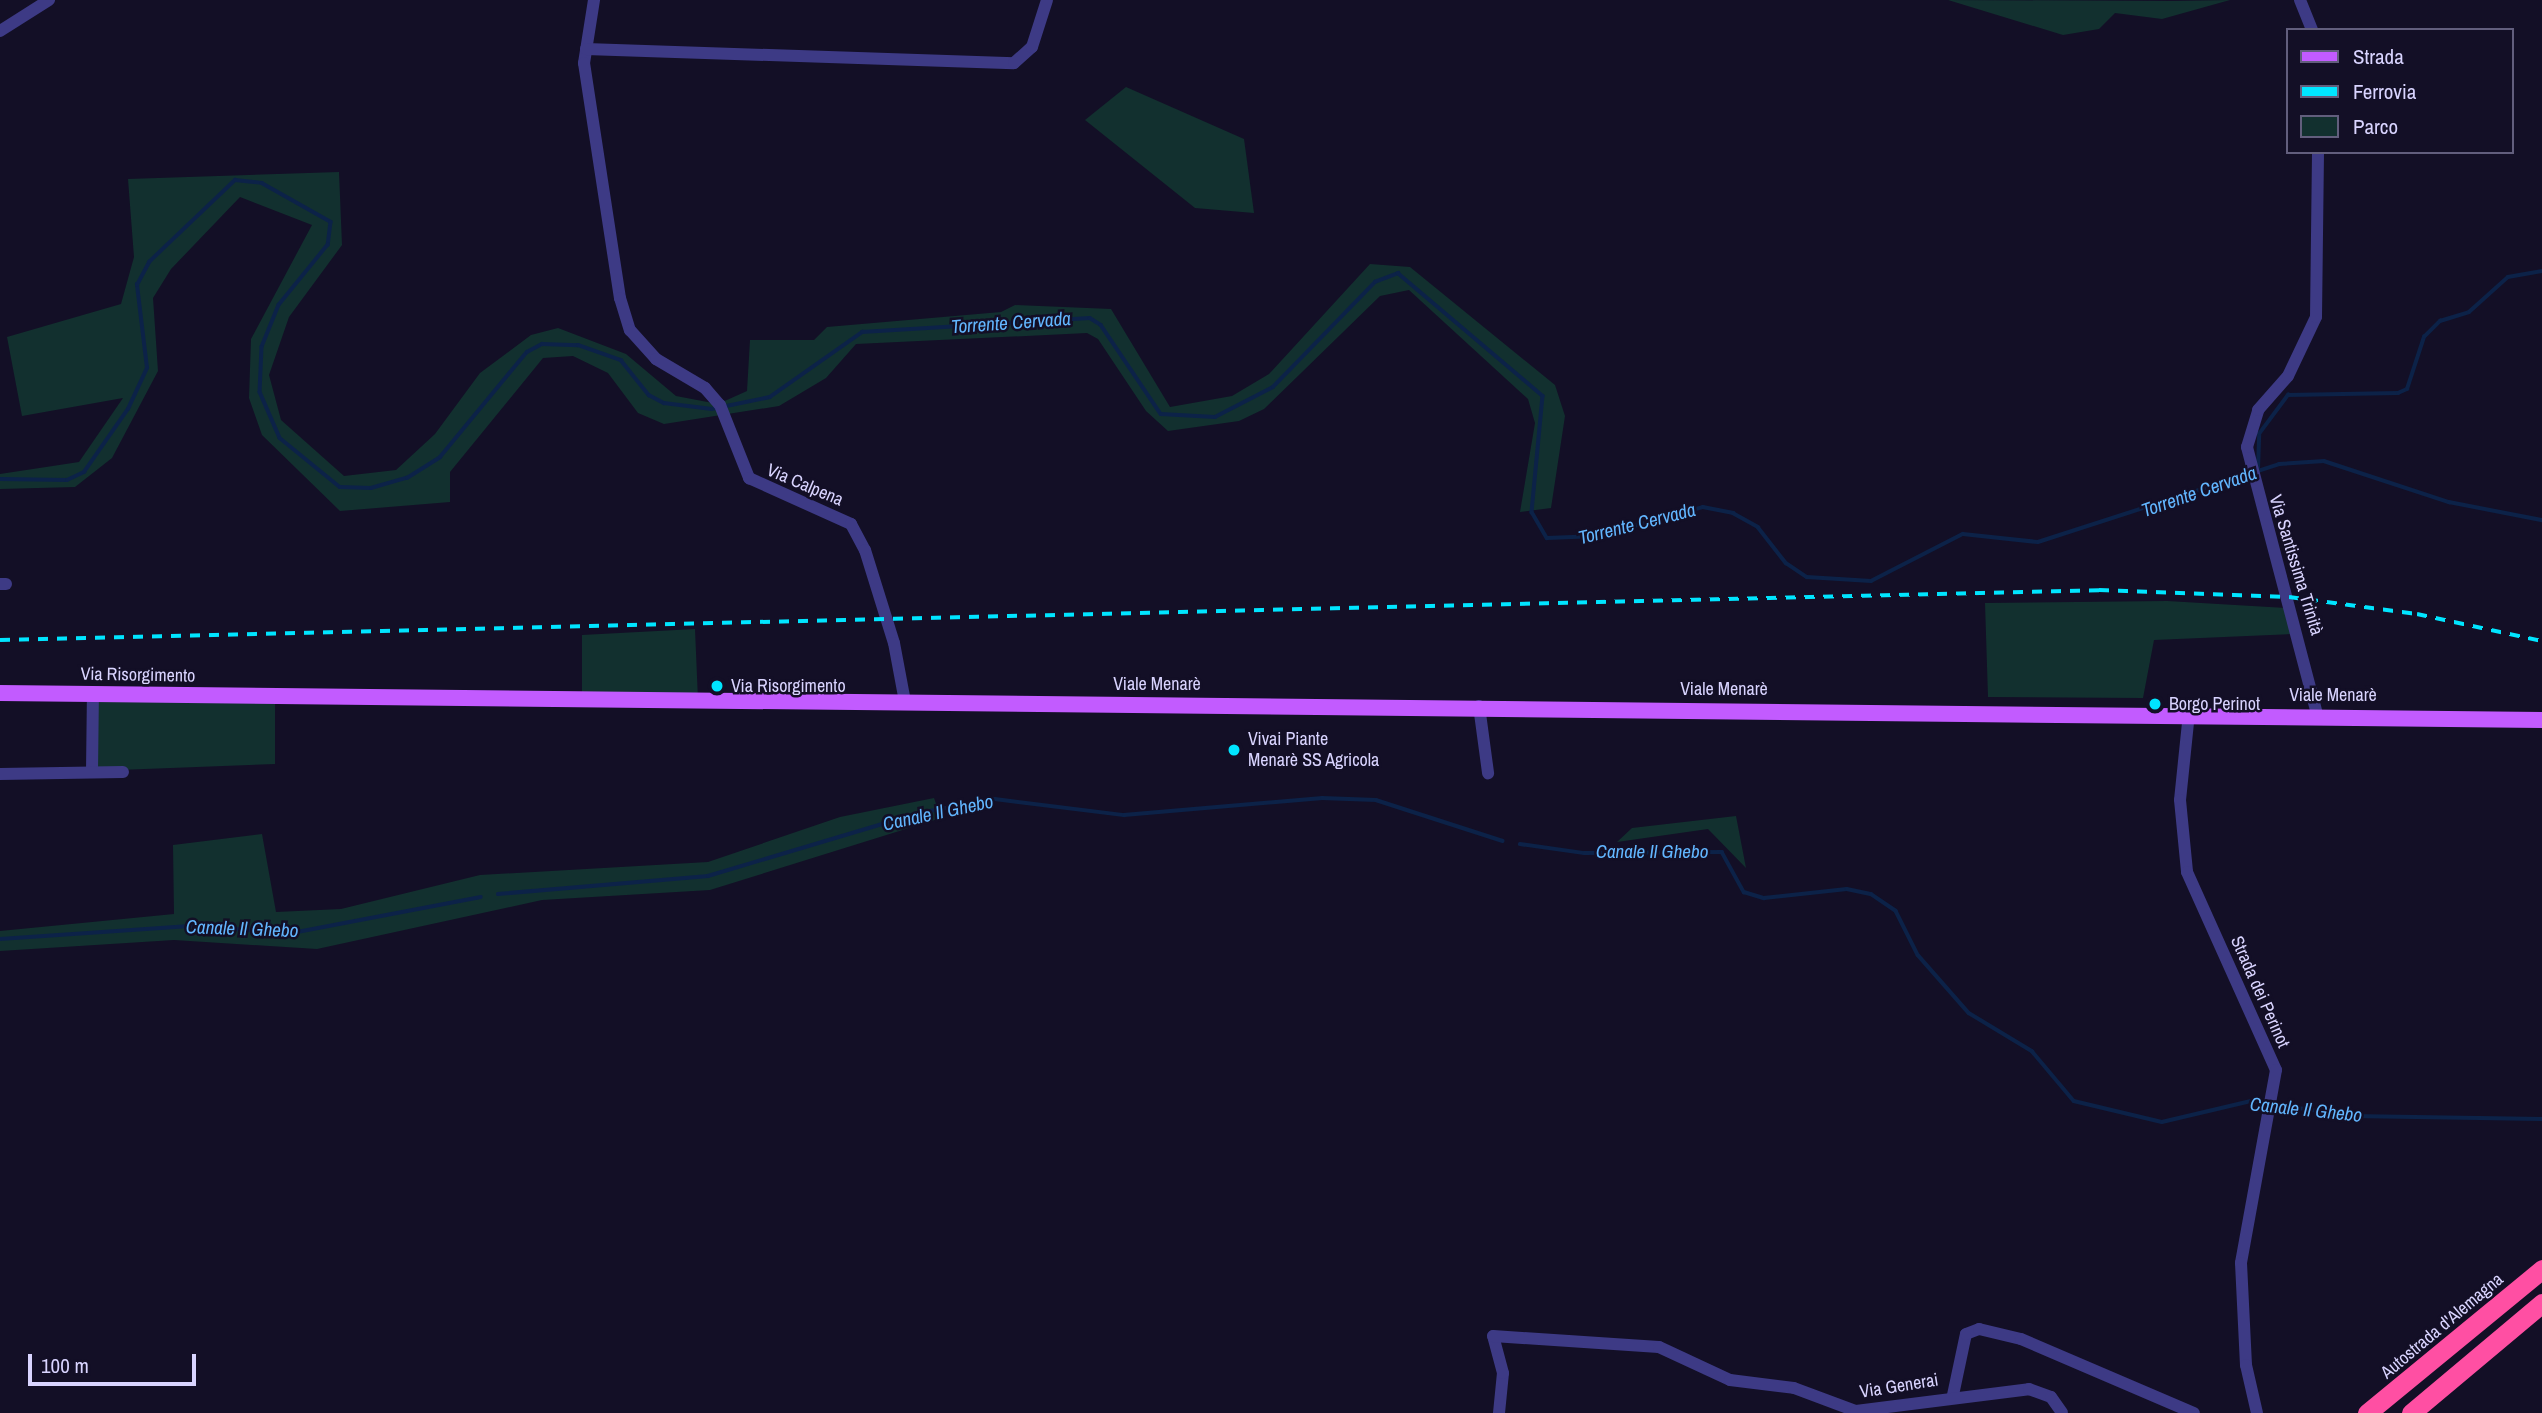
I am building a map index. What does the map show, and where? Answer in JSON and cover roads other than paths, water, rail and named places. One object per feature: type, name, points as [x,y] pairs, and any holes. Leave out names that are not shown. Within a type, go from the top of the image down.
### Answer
[{"type":"highway","name":"Autostrada d'Alemagna","points":[[2367,1413],[2542,1269]]},
{"type":"highway","points":[[2411,1413],[2542,1303]]},
{"type":"main road","name":"Via Risorgimento","points":[[0,693],[905,702]]},
{"type":"main road","name":"Viale Menarè","points":[[905,702],[2317,714],[2542,720]]},
{"type":"street","points":[[0,31],[49,0]]},
{"type":"street","name":"Via Calpena","points":[[594,0],[586,49],[614,267],[630,330],[656,359],[705,388],[722,409],[748,478],[851,524],[865,550],[894,643],[905,702]]},
{"type":"street","points":[[586,49],[1014,63],[1032,47],[1047,0]]},
{"type":"street","points":[[2300,0],[2311,28]]},
{"type":"street","name":"Via Santissima Trinità","points":[[2317,714],[2251,477],[2252,423],[2288,376],[2316,317],[2318,154]]},
{"type":"street","points":[[92,771],[93,694]]},
{"type":"street","points":[[1479,706],[1488,773]]},
{"type":"street","name":"Strada dei Perinot","points":[[2189,713],[2180,800],[2187,872],[2276,1070],[2275,1091],[2241,1263],[2246,1366],[2257,1413]]},
{"type":"street","points":[[0,774],[123,772]]},
{"type":"street","points":[[1954,1395],[1965,1334],[1979,1329],[2021,1339],[2193,1413]]},
{"type":"street","name":"Via Generai","points":[[1499,1413],[1503,1373],[1493,1336],[1659,1346],[1730,1380],[1794,1388],[1856,1411],[1954,1395],[2029,1389],[2051,1397],[2062,1413]]},
{"type":"waterway","name":"Torrente Cervada","points":[[0,479],[67,480],[84,472],[128,409],[147,368],[137,285],[149,262],[235,180],[262,183],[331,222],[328,245],[279,305],[262,347],[260,392],[280,438],[340,487],[371,488],[407,478],[440,457],[527,352],[542,344],[578,345],[621,360],[649,395],[664,403],[712,409],[770,397],[862,332],[1090,318],[1101,325],[1161,414],[1215,417],[1273,387],[1375,282],[1398,273],[1543,396],[1532,512],[1547,538],[1598,536],[1703,507],[1733,513],[1758,527],[1786,563],[1807,577],[1871,581],[1963,534],[2038,542],[2279,464],[2324,461],[2449,502],[2542,520]]},
{"type":"waterway","points":[[2258,469],[2259,434],[2288,395],[2398,393],[2407,389],[2424,337],[2440,321],[2469,312],[2508,277],[2542,271]]},
{"type":"waterway","name":"Canale Il Ghebo","points":[[498,894],[708,876],[919,813],[995,799],[1124,815],[1322,798],[1376,800],[1503,841]]},
{"type":"waterway","name":"Canale Il Ghebo","points":[[1520,844],[1584,853],[1722,852],[1744,892],[1764,898],[1847,889],[1871,894],[1896,911],[1918,955],[1969,1013],[2032,1051],[2074,1101],[2162,1122],[2251,1101],[2352,1116],[2542,1119]]},
{"type":"waterway","name":"Canale Il Ghebo","points":[[0,939],[190,926],[292,933],[481,897]]},
{"type":"railway","points":[[0,640],[2099,590],[2289,597],[2417,614],[2542,641]]},
{"type":"place","name":"Via Risorgimento","points":[[717,686]]},
{"type":"place","name":"Borgo Perinot","points":[[2155,704]]},
{"type":"place","name":"Vivai Piante Menarè SS Agricola","points":[[1234,750]]}]
